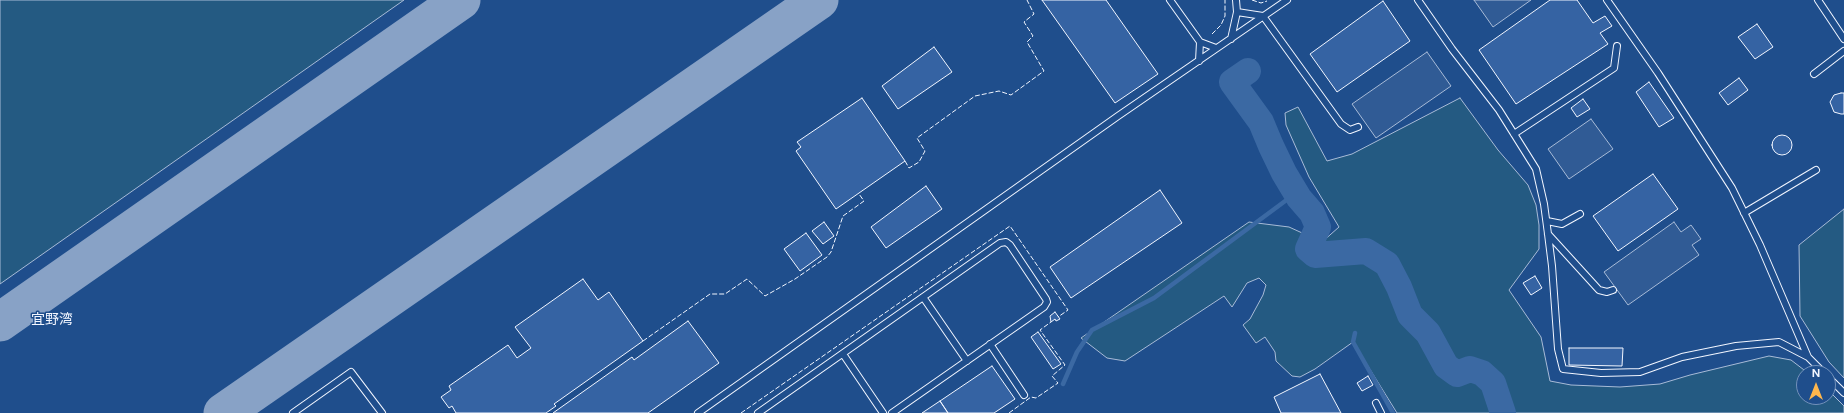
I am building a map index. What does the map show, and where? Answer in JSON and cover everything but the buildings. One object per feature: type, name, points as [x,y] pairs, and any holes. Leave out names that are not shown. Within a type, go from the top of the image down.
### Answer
[{"type":"lane","points":[[1170,0],[1200,42],[1216,48]]},
{"type":"lane","points":[[1231,39],[1237,12],[1236,0]]},
{"type":"lane","points":[[698,413],[1216,48],[1287,0]]},
{"type":"lane","points":[[1418,0],[1452,49],[1499,110],[1536,169],[1547,221],[1558,349],[1563,369],[1601,373],[1640,372],[1682,357],[1736,346],[1779,342],[1808,357],[1816,365]]},
{"type":"lane","points":[[1607,0],[1658,73],[1732,188],[1760,244],[1808,357]]},
{"type":"lane","points":[[1818,0],[1844,39]]},
{"type":"lane","points":[[1237,12],[1263,16],[1341,124],[1350,130],[1358,127]]},
{"type":"lane","points":[[1199,61],[1200,42]]},
{"type":"lane","points":[[1514,134],[1614,68],[1617,46]]},
{"type":"lane","points":[[1814,74],[1844,51]]},
{"type":"lane","points":[[1744,213],[1816,170]]},
{"type":"lane","points":[[1547,221],[1562,224],[1580,214]]},
{"type":"lane","points":[[1548,234],[1599,290],[1607,292],[1613,290]]},
{"type":"lane","points":[[761,412],[1000,243],[1006,242],[1010,245],[1047,302],[1044,307],[892,413]]},
{"type":"lane","points":[[923,297],[967,361]]},
{"type":"lane","points":[[990,344],[1024,394]]},
{"type":"lane","points":[[843,354],[883,413]]},
{"type":"lane","points":[[293,413],[351,372],[382,413]]},
{"type":"lane","points":[[1836,385],[1844,393]]},
{"type":"lane","points":[[1376,403],[1381,413]]},
{"type":"shaded area","points":[[0,0],[404,0],[0,284]]},
{"type":"shaded area","points":[[1474,0],[1531,0],[1493,27]]},
{"type":"shaded area","points":[[1427,52],[1451,86],[1376,138],[1352,104]]},
{"type":"shaded area","points":[[1460,98],[1498,150],[1528,185],[1536,205],[1539,225],[1539,249],[1509,290],[1541,337],[1550,381],[1571,385],[1620,387],[1660,384],[1690,375],[1769,356],[1791,360],[1798,365],[1796,365],[1796,405],[1836,405],[1836,398],[1844,406],[1844,413],[1397,413],[1353,342],[1315,369],[1300,377],[1292,376],[1276,361],[1275,352],[1265,337],[1256,343],[1243,325],[1250,319],[1263,295],[1266,285],[1259,278],[1247,283],[1232,307],[1224,296],[1125,361],[1107,358],[1081,338],[1249,222],[1289,227],[1322,242],[1339,227],[1309,177],[1286,125],[1285,113],[1298,107],[1327,161],[1352,154]]},
{"type":"shaded area","points":[[1591,119],[1613,149],[1569,179],[1548,149]]},
{"type":"shaded area","points":[[1844,209],[1844,378],[1836,369],[1836,365],[1832,365],[1829,362],[1800,316],[1799,245]]},
{"type":"shaded area","points":[[1674,222],[1681,232],[1691,225],[1701,239],[1692,245],[1699,255],[1628,305],[1604,272]]},
{"type":"waterway","points":[[1248,71],[1232,82],[1261,122],[1284,173],[1299,198],[1312,213],[1318,227],[1308,249],[1315,255],[1366,251],[1387,264],[1399,287],[1410,315],[1428,333],[1446,366],[1457,374],[1470,369],[1482,373],[1493,383],[1503,413]]},
{"type":"waterway","points":[[1063,384],[1077,352],[1092,330],[1154,298],[1296,193]]},
{"type":"waterway","points":[[1355,333],[1353,342],[1393,413]]},
{"type":"taxiway","points":[[0,322],[461,0]]},
{"type":"taxiway","points":[[223,413],[819,0]]},
{"type":"fence","points":[[905,161],[909,168],[919,162],[925,151],[917,138],[975,96],[999,91],[1011,95],[1044,71],[1027,42],[1033,36],[1024,22],[1034,14],[1027,0]]},
{"type":"fence","points":[[1212,34],[1221,25],[1225,16],[1225,0]]},
{"type":"fence","points":[[1252,0],[1261,3],[1267,1]]},
{"type":"fence","points":[[643,341],[710,294],[725,294],[747,279],[765,296],[795,279],[827,257],[831,252],[843,216],[864,201],[859,194]]},
{"type":"fence","points":[[741,413],[1010,226],[1068,310],[1058,317]]},
{"type":"fence","points":[[1009,413],[1031,397],[1036,398],[1058,383],[1052,376],[1065,365],[1040,330],[1051,322]]},
{"type":"district","name":"宜野湾","points":[[52,320]]}]
